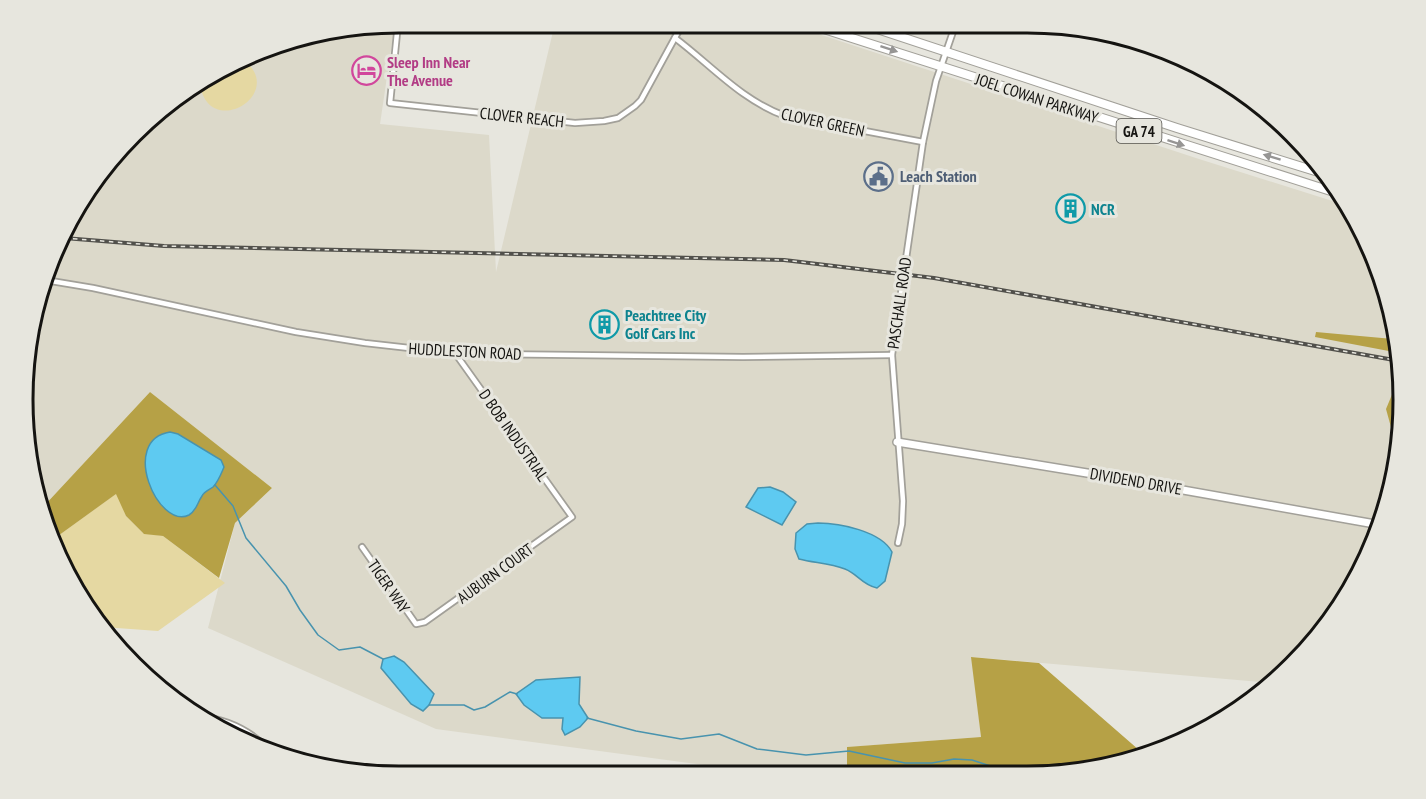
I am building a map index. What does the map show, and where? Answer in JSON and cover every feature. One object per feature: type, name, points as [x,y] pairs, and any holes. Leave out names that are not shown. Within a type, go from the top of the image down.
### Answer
[{"type":"main road","name":"JOEL COWAN PARKWAY","points":[[837,33],[1327,191]]},
{"type":"main road","name":"JOEL COWAN PARKWAY","points":[[889,33],[1312,170]]},
{"type":"street","name":"CLOVER REACH","points":[[397,33],[390,102],[575,123],[618,118],[635,106],[678,33]]},
{"type":"street","name":"PASCHALL ROAD","points":[[898,543],[902,525],[903,501],[892,355],[923,142],[936,81],[953,33]]},
{"type":"street","name":"CLOVER GREEN","points":[[675,38],[748,98],[771,111],[785,116],[923,142]]},
{"type":"street","name":"HUDDLESTON ROAD","points":[[52,281],[296,332],[370,344],[455,353],[743,357],[892,355]]},
{"type":"street","name":"D BOB INDUSTRIAL","points":[[455,353],[572,517]]},
{"type":"street","name":"DIVIDEND DRIVE","points":[[897,442],[1087,472],[1372,523]]},
{"type":"street","name":"AUBURN COURT","points":[[416,624],[425,622],[452,604],[572,517]]},
{"type":"street","name":"TIGER WAY","points":[[362,548],[416,624]]},
{"type":"street","points":[[219,719],[251,734]]},
{"type":"shaded area","points":[[393,33],[380,124],[489,135],[496,272],[553,33],[815,33],[1335,202],[1365,259],[1381,305],[1390,352],[1393,400],[1390,447],[1381,494],[1355,562],[1317,623],[1286,659],[1260,682],[972,657],[981,737],[848,747],[847,766],[711,766],[436,729],[208,628],[235,523],[272,488],[150,392],[47,502],[36,447],[34,376],[45,305],[61,259],[82,216],[124,158],[140,140],[176,109],[216,82],[259,61],[305,45],[352,36]]},
{"type":"shaded area","points":[[249,66],[255,74],[256,87],[251,98],[241,106],[229,110],[216,109],[206,100],[203,91],[216,82]]},
{"type":"shaded area","points":[[1316,332],[1388,339],[1390,351],[1315,337]]},
{"type":"shaded area","points":[[150,392],[272,488],[235,523],[219,578],[163,536],[144,534],[126,516],[116,494],[59,535],[47,502]]},
{"type":"shaded area","points":[[1393,393],[1392,429],[1386,409]]},
{"type":"shaded area","points":[[117,493],[126,516],[143,533],[163,536],[225,583],[158,631],[113,628],[82,583],[59,535]]},
{"type":"shaded area","points":[[971,657],[1039,663],[1138,749],[1098,759],[1050,765],[847,766],[847,747],[981,737]]},
{"type":"water","points":[[170,432],[178,434],[221,460],[224,467],[215,485],[203,495],[189,515],[177,516],[166,509],[156,497],[145,466],[147,450],[155,438]]},
{"type":"water","points":[[770,487],[783,492],[796,502],[782,525],[746,507],[758,488]]},
{"type":"water","points":[[818,523],[859,530],[887,545],[892,552],[885,581],[877,588],[845,569],[799,559],[795,549],[796,533],[807,524]]},
{"type":"water","points":[[394,656],[404,662],[434,694],[423,711],[411,704],[381,668],[383,659]]},
{"type":"water","points":[[580,677],[579,704],[588,718],[580,727],[565,735],[562,729],[563,718],[542,718],[524,705],[516,694],[536,680]]},
{"type":"waterway","points":[[215,485],[233,506],[246,538],[286,586],[318,635],[339,650],[360,647],[383,659]]},
{"type":"waterway","points":[[429,705],[464,705],[474,710],[485,707],[510,692],[517,694]]},
{"type":"waterway","points":[[587,718],[636,731],[681,739],[719,734],[757,749],[806,755],[849,751],[905,763],[932,763],[954,759],[972,760],[990,766]]},
{"type":"railway","points":[[70,239],[164,246],[784,260],[934,278],[1391,359]]},
{"type":"place","name":"Sleep Inn Near The Avenue","points":[[366,71]]},
{"type":"place","name":"Leach Station","points":[[879,176]]},
{"type":"place","name":"NCR","points":[[1070,209]]},
{"type":"place","name":"Peachtree City Golf Cars Inc","points":[[604,324]]}]
